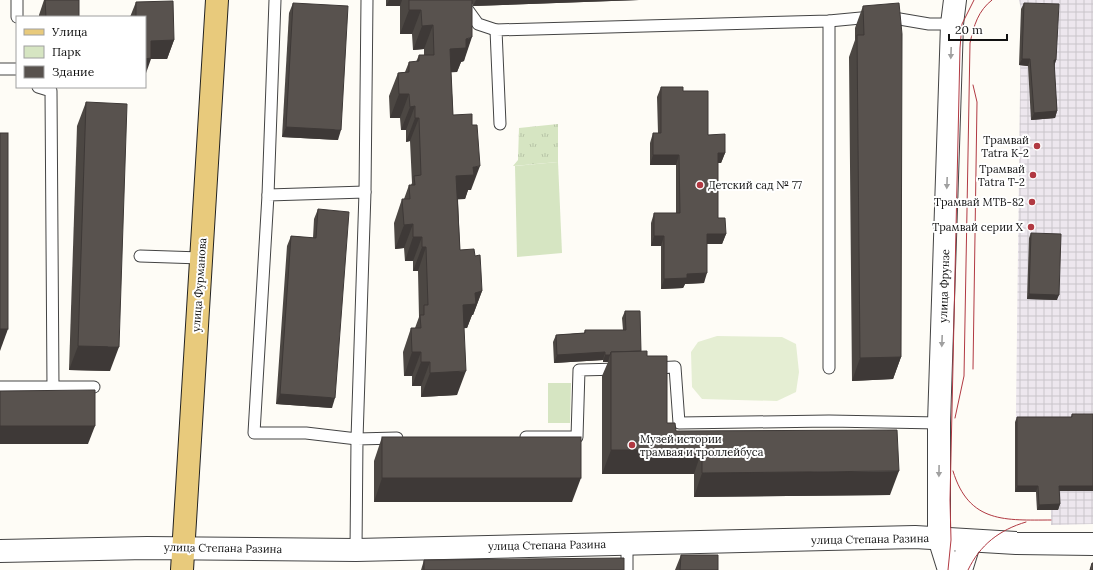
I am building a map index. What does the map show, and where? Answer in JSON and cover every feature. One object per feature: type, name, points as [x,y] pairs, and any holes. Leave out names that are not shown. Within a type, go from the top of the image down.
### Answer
[{"type":"main road","name":"улица Фурманова","points":[[182,570],[217,0]]},
{"type":"street","name":"улица Фрунзе","points":[[949,570],[939,538],[939,424],[952,24],[955,0]]},
{"type":"street","name":"улица Степана Разина","points":[[0,551],[183,548],[356,550],[627,543],[939,538],[970,541],[1093,544]]},
{"type":"street","points":[[961,570],[970,541]]},
{"type":"lane","points":[[17,0],[17,16]]},
{"type":"lane","points":[[275,0],[268,195],[254,433],[306,433],[357,439],[410,438]]},
{"type":"lane","points":[[356,550],[357,439],[365,192],[368,0]]},
{"type":"lane","points":[[465,6],[478,24],[496,30],[829,21],[882,16],[929,24],[952,24]]},
{"type":"lane","points":[[829,21],[829,368]]},
{"type":"lane","points":[[496,30],[500,124]]},
{"type":"lane","points":[[0,70],[16,69]]},
{"type":"lane","points":[[42,88],[52,91],[53,387]]},
{"type":"lane","points":[[268,195],[365,192]]},
{"type":"lane","points":[[140,256],[201,258]]},
{"type":"lane","points":[[517,437],[577,437],[579,370],[635,368],[675,367],[679,423],[829,421],[939,424]]},
{"type":"lane","points":[[0,387],[94,387]]},
{"type":"lane","points":[[627,543],[627,570]]},
{"type":"shaded area","points":[[1019,0],[1093,0],[1093,524],[1051,525],[1051,510],[1037,510],[1036,492],[1015,492],[1021,9]]},
{"type":"green space","points":[[558,124],[558,162],[513,166],[518,160],[519,128]]},
{"type":"green space","points":[[558,162],[562,253],[517,257],[515,166]]},
{"type":"green space","points":[[717,336],[782,337],[796,344],[799,372],[796,392],[777,401],[702,399],[692,387],[691,352],[698,342]]},
{"type":"green space","points":[[548,383],[571,383],[570,423],[548,423]]},
{"type":"building","points":[[45,0],[79,0],[79,16],[46,16]]},
{"type":"building","points":[[409,0],[472,0],[472,37],[466,39],[466,48],[450,49],[453,115],[472,114],[472,125],[477,125],[480,166],[473,167],[474,175],[456,176],[460,250],[474,249],[475,256],[480,255],[482,291],[475,293],[476,304],[463,305],[466,371],[430,373],[430,362],[421,362],[421,352],[412,352],[411,328],[421,328],[420,315],[424,315],[424,305],[428,305],[426,247],[422,247],[422,237],[413,237],[413,224],[404,225],[402,199],[410,199],[409,185],[415,185],[414,176],[421,175],[419,118],[415,118],[415,106],[410,107],[409,94],[399,94],[398,73],[409,72],[409,62],[419,61],[419,55],[434,55],[433,25],[422,26],[421,10],[409,10]]},
{"type":"building","points":[[173,1],[174,40],[151,41],[151,58],[146,59],[146,16],[136,16],[136,2]]},
{"type":"building","points":[[293,3],[348,6],[341,130],[286,127]]},
{"type":"building","points":[[899,3],[902,34],[901,357],[860,358],[857,35],[864,35],[863,6]]},
{"type":"building","points":[[1024,3],[1059,4],[1056,60],[1054,60],[1057,111],[1034,113],[1030,59],[1022,59]]},
{"type":"building","points":[[661,87],[683,87],[683,91],[708,91],[708,135],[725,134],[725,153],[718,153],[718,218],[725,218],[726,234],[707,234],[707,273],[687,274],[687,278],[664,279],[664,236],[654,236],[654,213],[680,213],[679,155],[653,155],[653,133],[661,133]]},
{"type":"building","points":[[86,102],[127,104],[119,347],[78,346]]},
{"type":"building","points":[[0,133],[8,133],[8,329],[0,329]]},
{"type":"building","points":[[318,209],[349,212],[335,398],[280,394],[291,236],[316,238]]},
{"type":"building","points":[[1031,233],[1061,234],[1059,295],[1029,294]]},
{"type":"building","points":[[625,311],[640,311],[641,351],[611,352],[610,355],[605,355],[605,352],[557,355],[556,335],[585,333],[585,330],[626,330]]},
{"type":"building","points":[[647,351],[647,356],[667,356],[667,423],[675,423],[676,431],[897,430],[899,471],[702,473],[702,450],[611,450],[611,352]]},
{"type":"building","points":[[95,390],[95,426],[0,426],[0,391]]},
{"type":"building","points":[[1072,414],[1093,414],[1093,486],[1059,486],[1060,504],[1039,505],[1038,486],[1017,486],[1017,417],[1072,417]]},
{"type":"building","points":[[382,437],[581,437],[581,478],[382,478]]},
{"type":"building","points":[[681,555],[718,555],[718,570],[680,570]]},
{"type":"building","points":[[624,558],[624,570],[424,570],[424,560]]},
{"type":"building","points":[[1092,563],[1093,570],[1090,570]]},
{"type":"tram line","points":[[948,570],[951,540],[950,500],[960,48],[962,24],[974,0]]},
{"type":"tram line","points":[[955,418],[964,376],[970,43],[977,19],[983,9],[992,0]]},
{"type":"tram line","points":[[973,85],[977,102],[973,369]]},
{"type":"tram line","points":[[953,471],[960,488],[969,501],[979,510],[1004,518],[1019,520],[1051,520]]},
{"type":"tram line","points":[[968,570],[978,553],[991,540],[1007,529],[1026,522]]},
{"type":"place","name":"Трамвай Tatra K-2","points":[[1037,146]]},
{"type":"place","name":"Трамвай Tatra T-2","points":[[1033,175]]},
{"type":"place","name":"Детский сад № 77","points":[[700,185]]},
{"type":"place","name":"Трамвай МТВ-82","points":[[1032,202]]},
{"type":"place","name":"Трамвай серии X","points":[[1031,227]]},
{"type":"place","name":"Музей истории трамвая и троллейбуса","points":[[632,445]]}]
